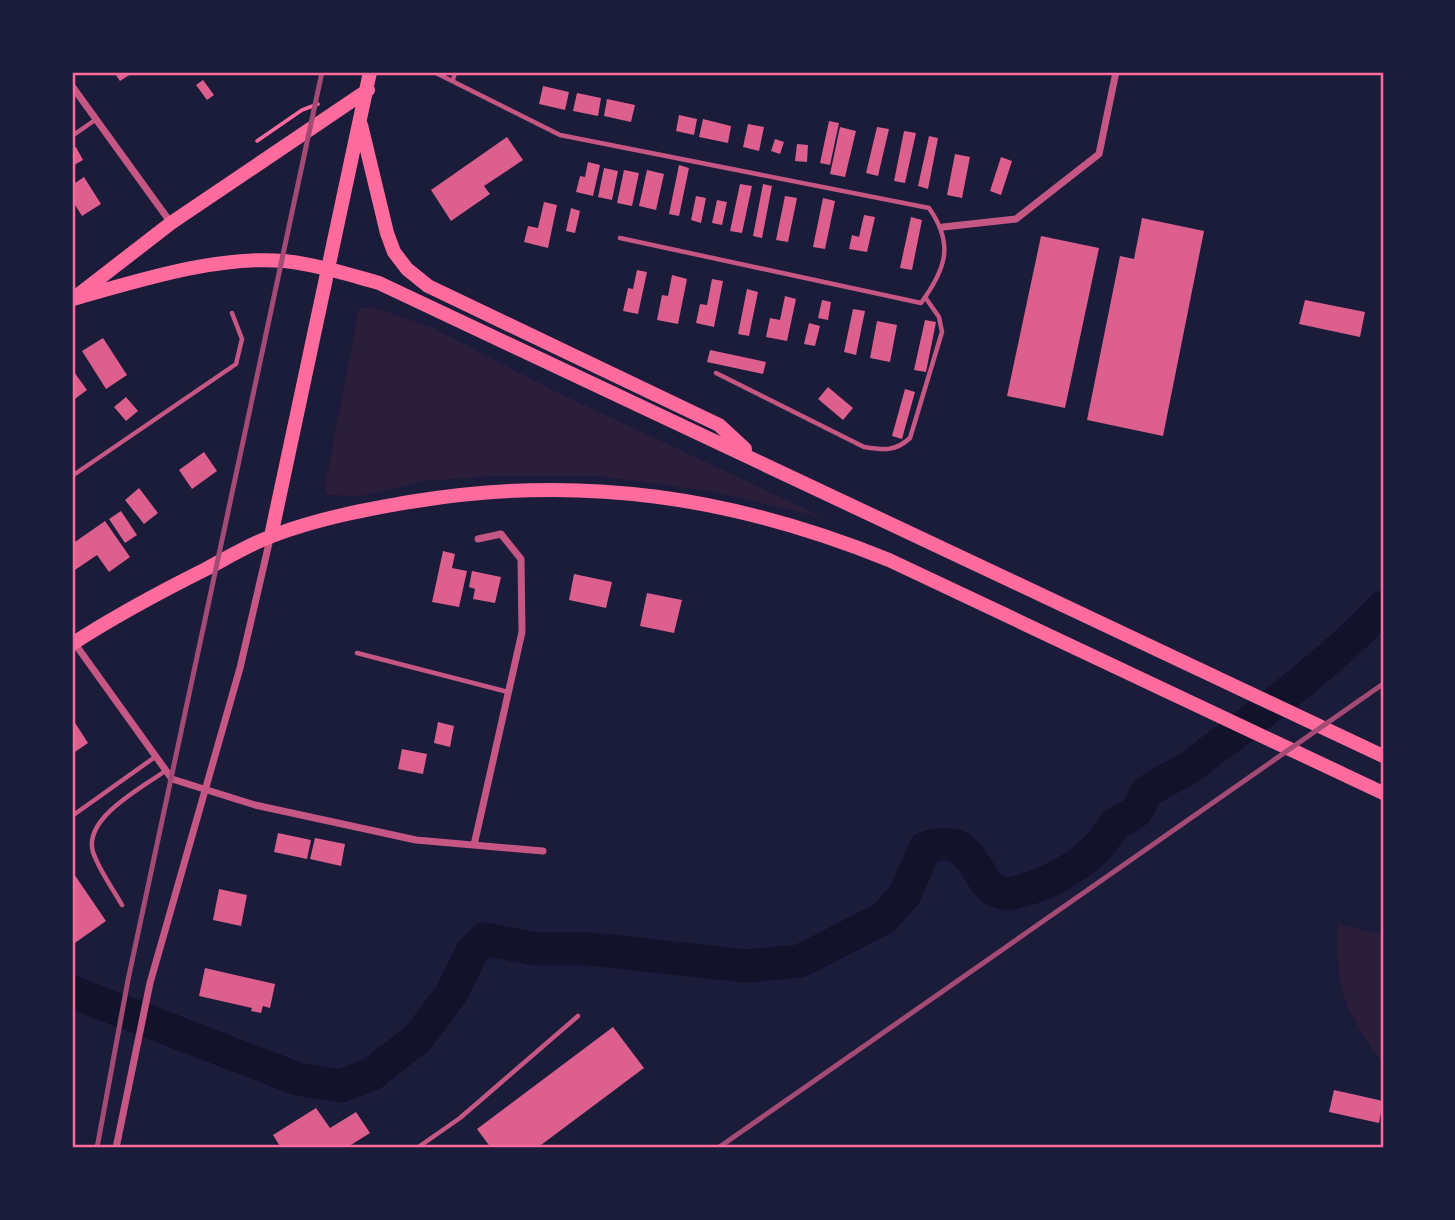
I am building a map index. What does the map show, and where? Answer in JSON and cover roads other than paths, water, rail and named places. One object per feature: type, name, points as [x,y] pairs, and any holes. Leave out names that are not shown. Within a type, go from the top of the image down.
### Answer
[{"type":"main road","points":[[271,536],[361,125],[370,72]]},
{"type":"main road","points":[[72,300],[172,223],[368,90]]},
{"type":"main road","points":[[361,125],[387,233],[394,252],[407,270],[428,286],[719,425],[757,460]]},
{"type":"main road","points":[[72,300],[215,265],[282,261],[330,269],[410,295],[1383,755]]},
{"type":"main road","points":[[72,642],[150,598],[271,536],[355,511],[457,495],[525,488],[605,489],[698,501],[830,536],[889,560],[1383,793]]},
{"type":"street","points":[[943,228],[1016,219],[1099,154],[1116,72]]},
{"type":"street","points":[[72,86],[172,223]]},
{"type":"street","points":[[474,845],[522,632],[521,559],[500,534],[478,539]]},
{"type":"street","points":[[116,1148],[150,983],[240,668],[271,536]]},
{"type":"street","points":[[72,642],[172,779],[204,791],[416,840],[543,851]]},
{"type":"lane","points":[[434,72],[560,135],[929,208],[943,228],[942,272],[920,303],[620,238]]},
{"type":"lane","points":[[453,80],[455,72]]},
{"type":"lane","points":[[72,136],[96,119]]},
{"type":"lane","points":[[716,373],[864,447],[887,451],[901,446],[910,438],[942,332],[939,317],[925,297]]},
{"type":"lane","points":[[72,476],[236,364],[242,339],[232,313]]},
{"type":"lane","points":[[357,653],[508,692]]},
{"type":"lane","points":[[72,816],[156,756]]},
{"type":"lane","points":[[122,905],[93,852],[92,835],[102,817],[166,770]]},
{"type":"lane","points":[[417,1148],[460,1118],[578,1016]]},
{"type":"waterway","points":[[72,992],[298,1079],[341,1086],[372,1074],[419,1037],[451,994],[472,952],[485,939],[535,949],[590,949],[746,966],[800,961],[884,918],[905,894],[925,848],[944,844],[958,847],[968,855],[990,886],[999,892],[1013,893],[1024,890],[1069,870],[1097,848],[1117,823],[1135,812],[1144,796],[1151,790],[1191,766],[1291,690],[1339,650],[1383,607]]},
{"type":"railway","points":[[97,1148],[128,980],[322,72]]},
{"type":"railway","points":[[718,1148],[1383,684]]}]
